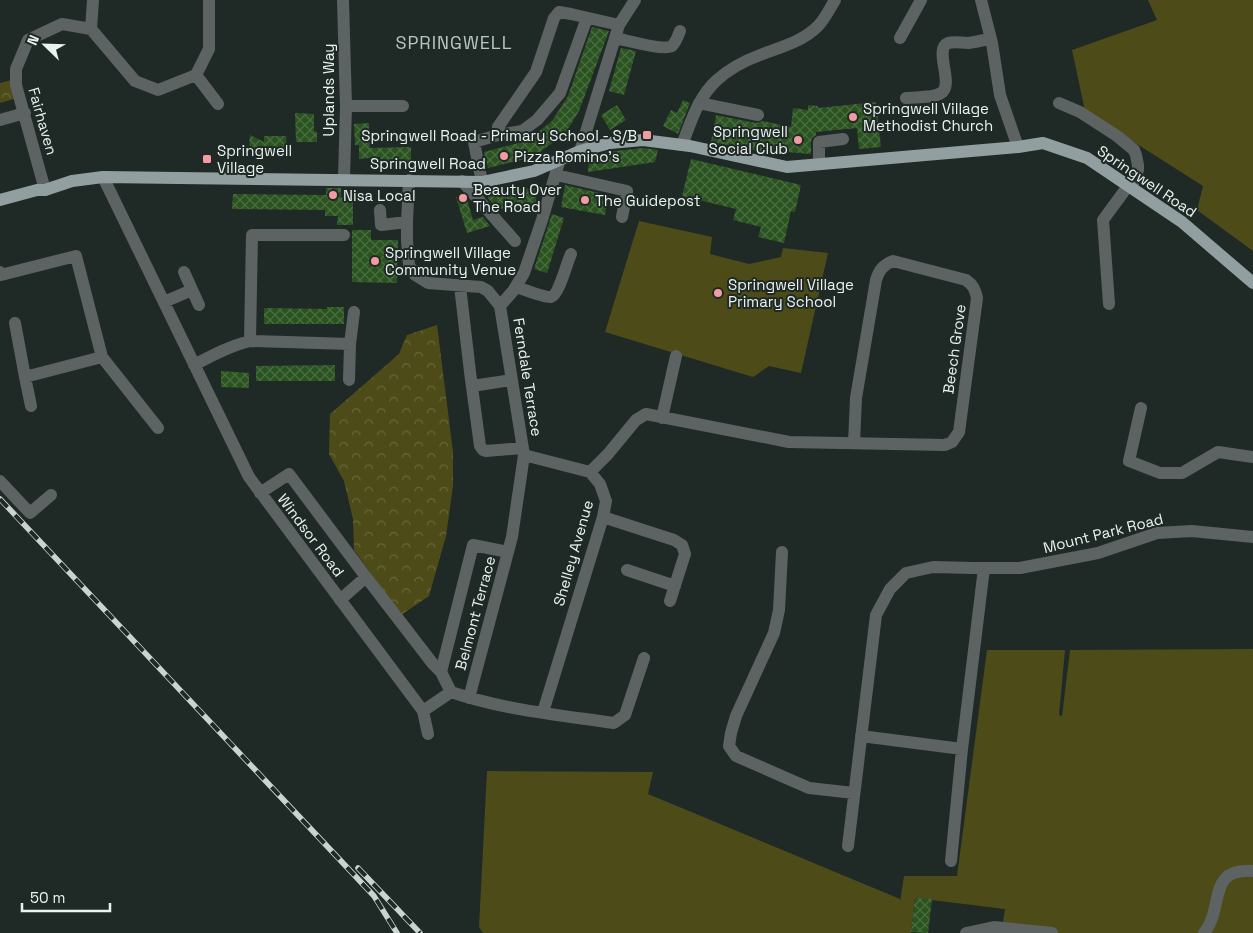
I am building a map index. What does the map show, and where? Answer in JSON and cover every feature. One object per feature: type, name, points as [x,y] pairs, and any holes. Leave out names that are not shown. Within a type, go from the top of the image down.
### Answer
[{"type":"main road","name":"Springwell Road","points":[[0,200],[37,190],[45,190],[72,181],[103,177],[482,182],[534,171],[580,151],[610,143],[643,140],[682,145],[787,166],[1018,147],[1043,142],[1087,158],[1182,222],[1253,284]]},
{"type":"street","points":[[93,0],[91,29],[135,80],[158,90],[196,76],[209,49],[209,0]]},
{"type":"street","name":"Uplands Way","points":[[343,0],[346,106],[344,179]]},
{"type":"street","points":[[580,151],[619,25],[634,0]]},
{"type":"street","points":[[682,145],[699,103],[707,90],[716,81],[731,69],[760,55],[793,43],[807,35],[820,25],[836,0]]},
{"type":"street","points":[[900,38],[921,0]]},
{"type":"street","points":[[981,0],[991,39],[1000,95],[1018,147]]},
{"type":"street","points":[[498,135],[498,127],[536,72],[554,18],[559,12],[619,25]]},
{"type":"street","points":[[482,182],[474,142],[522,131],[537,120],[560,93],[587,18]]},
{"type":"street","name":"Fairhaven","points":[[45,190],[16,85],[16,68],[28,40],[62,24],[91,29]]},
{"type":"street","points":[[615,38],[663,48],[674,43],[680,31]]},
{"type":"street","points":[[906,98],[939,95],[945,91],[943,54],[944,47],[947,44],[991,39]]},
{"type":"street","points":[[196,76],[218,104]]},
{"type":"street","points":[[699,103],[758,115]]},
{"type":"street","points":[[1059,103],[1080,112],[1117,136],[1134,150],[1136,155],[1138,170],[1129,187],[1103,220],[1109,304]]},
{"type":"street","points":[[346,106],[403,106]]},
{"type":"street","points":[[0,120],[25,113]]},
{"type":"street","points":[[819,164],[818,142],[844,139]]},
{"type":"street","points":[[408,180],[409,265],[415,275],[428,283],[481,287],[488,291],[500,306],[516,287],[524,273],[560,160]]},
{"type":"street","points":[[556,175],[627,192],[622,217]]},
{"type":"street","name":"Windsor Road","points":[[103,177],[249,477],[422,711],[428,734]]},
{"type":"street","points":[[462,181],[515,241]]},
{"type":"street","points":[[380,210],[381,225],[407,222]]},
{"type":"street","points":[[250,342],[252,235],[344,235]]},
{"type":"street","points":[[516,287],[551,297],[557,292],[571,254]]},
{"type":"street","points":[[0,272],[1,275],[76,256],[102,357],[158,428]]},
{"type":"street","name":"Beech Grove","points":[[590,472],[608,454],[636,420],[646,414],[789,442],[944,445],[952,442],[959,432],[977,298],[972,285],[966,280],[893,261],[884,265],[879,271],[856,398],[854,443]]},
{"type":"street","points":[[184,272],[199,305]]},
{"type":"street","points":[[460,286],[480,446],[486,451],[523,451],[590,472]]},
{"type":"street","points":[[164,302],[192,290]]},
{"type":"street","name":"Ferndale Terrace","points":[[500,306],[523,451],[512,537]]},
{"type":"street","points":[[349,380],[350,344],[354,312]]},
{"type":"street","points":[[15,324],[31,406]]},
{"type":"street","points":[[194,365],[221,350],[237,344],[250,342],[350,344]]},
{"type":"street","points":[[662,418],[676,356]]},
{"type":"street","points":[[25,377],[102,357]]},
{"type":"street","points":[[472,386],[512,380]]},
{"type":"street","points":[[1140,408],[1129,461],[1160,473],[1182,473],[1218,452],[1253,457]]},
{"type":"street","name":"Shelley Avenue","points":[[543,712],[603,517],[606,500],[600,484],[590,472]]},
{"type":"street","points":[[260,493],[289,474],[366,577],[441,672],[451,692],[509,708],[614,723],[625,715],[644,658]]},
{"type":"street","points":[[0,481],[30,513],[51,495]]},
{"type":"street","points":[[603,517],[674,540],[682,545],[685,554],[670,601]]},
{"type":"street","name":"Mount Park Road","points":[[848,846],[876,614],[890,588],[906,573],[933,567],[1020,568],[1098,553],[1158,533],[1192,532],[1253,537]]},
{"type":"street","name":"Belmont Terrace","points":[[469,698],[512,537]]},
{"type":"street","points":[[441,672],[473,545],[508,552]]},
{"type":"street","points":[[782,552],[779,610],[774,633],[736,716],[729,746],[736,756],[809,788],[854,793]]},
{"type":"street","points":[[951,861],[962,749],[984,568]]},
{"type":"street","points":[[627,570],[675,586]]},
{"type":"street","points":[[340,600],[366,577]]},
{"type":"street","points":[[422,711],[451,692]]},
{"type":"street","points":[[861,736],[962,749]]},
{"type":"street","points":[[1204,933],[1209,927],[1221,882],[1230,873],[1241,870],[1253,870]]},
{"type":"street","points":[[966,933],[994,927],[1052,933]]},
{"type":"green space","points":[[1148,0],[1253,0],[1253,251],[1197,210],[1203,186],[1085,111],[1072,50],[1157,20]]},
{"type":"green space","points":[[16,79],[20,97],[0,103],[0,83]]},
{"type":"green space","name":"Springwell Village Primary School","points":[[639,221],[712,237],[710,254],[749,264],[781,257],[783,248],[828,253],[801,373],[769,366],[753,377],[605,332]]},
{"type":"green space","points":[[437,325],[453,452],[453,486],[446,536],[429,596],[401,615],[354,550],[353,519],[344,481],[329,454],[330,414],[399,354],[407,335]]},
{"type":"green space","points":[[1253,649],[1253,933],[1052,933],[1002,928],[1005,909],[915,898],[911,933],[483,933],[479,927],[487,771],[653,772],[648,794],[900,899],[900,902],[904,876],[957,876],[987,650],[1065,650],[1059,715],[1062,716],[1070,650]]},
{"type":"building","points":[[592,27],[609,31],[579,111],[565,134],[533,157],[488,168],[484,152],[527,141],[552,121],[568,96]]},
{"type":"building","points":[[621,48],[636,51],[624,95],[609,91]]},
{"type":"building","points":[[683,100],[690,103],[678,134],[663,126],[671,110],[677,113]]},
{"type":"building","points":[[876,102],[881,147],[859,149],[857,128],[816,132],[811,142],[811,154],[774,151],[773,154],[711,142],[716,115],[756,123],[763,121],[791,127],[793,108],[808,110],[808,105],[818,106],[818,108]]},
{"type":"building","points":[[617,105],[626,120],[610,130],[601,115]]},
{"type":"building","points":[[295,113],[314,114],[314,131],[317,132],[317,142],[296,142]]},
{"type":"building","points":[[369,123],[370,148],[411,147],[411,162],[380,163],[380,157],[359,159],[359,145],[355,145],[354,124]]},
{"type":"building","points":[[250,135],[264,142],[264,136],[286,136],[287,154],[258,153],[249,148]]},
{"type":"building","points":[[643,148],[658,150],[655,162],[588,172],[589,157],[607,152]]},
{"type":"building","points":[[691,159],[801,185],[795,212],[791,211],[784,243],[758,237],[761,227],[733,220],[736,209],[682,196]]},
{"type":"building","name":"The Guidepost","points":[[565,185],[608,195],[605,215],[561,207]]},
{"type":"building","points":[[326,188],[341,188],[341,197],[353,197],[353,225],[337,225],[338,216],[325,216],[325,210],[232,209],[233,194],[326,195]]},
{"type":"building","points":[[535,188],[537,206],[498,209],[488,198],[488,192]]},
{"type":"building","points":[[463,195],[467,199],[473,220],[483,217],[490,226],[467,233],[456,197]]},
{"type":"building","points":[[552,214],[564,218],[547,273],[534,269]]},
{"type":"building","name":"Springwell Village Community Venue","points":[[352,230],[371,230],[371,240],[398,240],[397,283],[352,282]]},
{"type":"building","points":[[327,307],[344,307],[344,324],[264,324],[264,308],[327,309]]},
{"type":"building","points":[[335,365],[335,381],[256,381],[256,366]]},
{"type":"building","points":[[221,371],[249,373],[249,388],[221,387]]},
{"type":"building","points":[[915,898],[932,899],[928,933],[911,932]]},
{"type":"railway","points":[[0,499],[374,896],[397,933]]},
{"type":"railway","points":[[358,868],[420,933]]},
{"type":"place","name":"Springwell Village Methodist Church","points":[[853,117]]},
{"type":"place","name":"Springwell Road - Primary School - S/B","points":[[647,135]]},
{"type":"place","name":"Springwell Social Club","points":[[798,140]]},
{"type":"place","name":"Pizza Romino's","points":[[504,156]]},
{"type":"place","name":"Springwell Village","points":[[207,159]]},
{"type":"place","name":"Nisa Local","points":[[333,195]]},
{"type":"place","name":"Beauty Over The Road","points":[[463,198]]},
{"type":"place","name":"The Guidepost","points":[[585,200]]},
{"type":"place","name":"Springwell Village Community Venue","points":[[375,261]]},
{"type":"place","name":"Springwell Village Primary School","points":[[718,293]]},
{"type":"district","name":"SPRINGWELL","points":[[454,42]]}]
